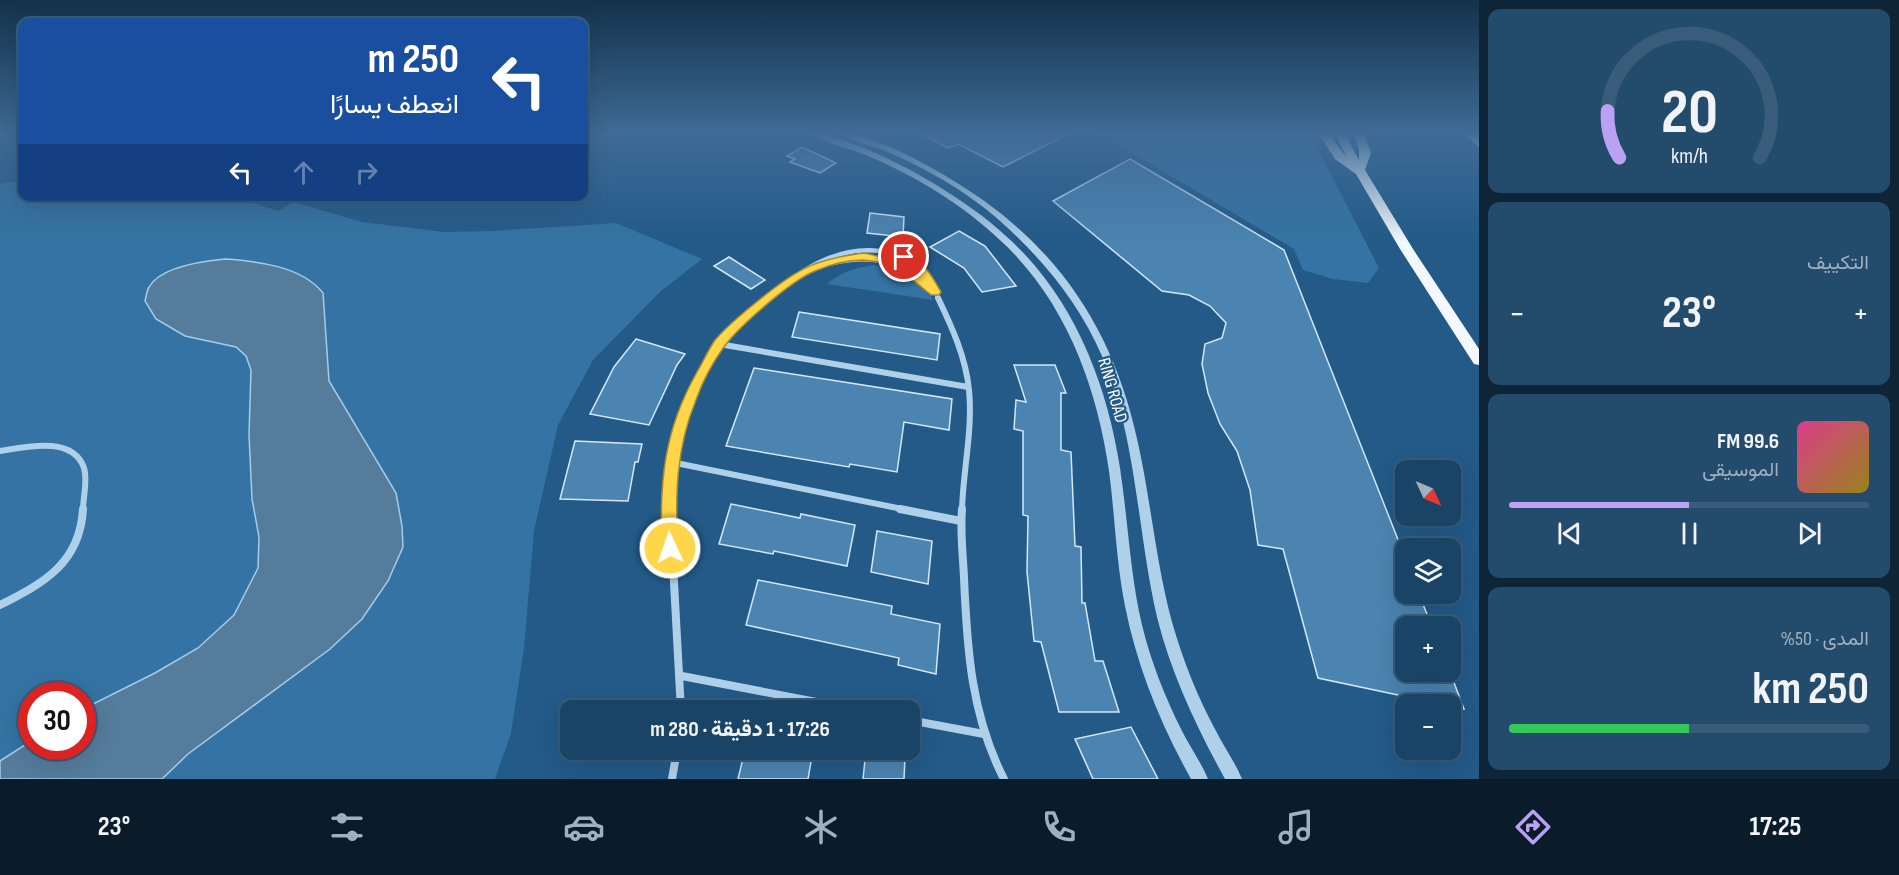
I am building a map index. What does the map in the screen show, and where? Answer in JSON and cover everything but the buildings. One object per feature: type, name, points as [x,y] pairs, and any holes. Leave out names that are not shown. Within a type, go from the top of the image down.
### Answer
[{"type":"main road","points":[[1359,171],[1397,235],[1479,360]]},
{"type":"street","name":"RING ROAD","points":[[907,170],[976,215],[1027,262],[1050,290],[1069,320],[1085,354],[1107,429],[1131,603],[1144,659],[1183,751],[1200,779]]},
{"type":"street","name":"RING ROAD","points":[[929,170],[991,210],[1047,260],[1069,288],[1090,321],[1107,356],[1120,396],[1129,432],[1160,597],[1176,660],[1215,747],[1234,779]]},
{"type":"street","points":[[681,700],[682,676],[668,504],[671,462],[678,429],[689,398],[719,344],[762,303],[808,269],[836,253],[851,249],[885,251],[904,257],[923,270],[956,335],[968,387],[970,431],[961,521],[967,651],[972,691],[984,734],[1004,779]]},
{"type":"street","points":[[808,269],[849,257],[880,259],[910,271],[935,292]]},
{"type":"street","points":[[719,344],[968,387]]},
{"type":"street","points":[[0,451],[37,446],[63,448],[79,458],[85,476],[82,528],[80,537],[69,556],[38,584],[0,605]]},
{"type":"street","points":[[671,462],[961,521]]},
{"type":"street","points":[[682,676],[806,700]]},
{"type":"street","points":[[920,722],[984,734]]},
{"type":"street","points":[[672,779],[675,760]]},
{"type":"shaded area","points":[[1161,170],[1329,170],[1379,268],[1368,283],[1333,279],[1303,270],[1294,249]]},
{"type":"shaded area","points":[[18,182],[18,201],[247,201],[278,211],[294,202],[362,222],[444,232],[616,223],[702,259],[661,291],[593,360],[558,425],[534,531],[524,648],[511,733],[495,779],[0,779],[0,184]]},
{"type":"shaded area","points":[[225,259],[250,261],[278,267],[303,277],[323,293],[329,381],[396,493],[403,547],[388,581],[362,619],[330,649],[188,754],[162,779],[0,779],[0,761],[18,749],[18,760],[96,760],[96,702],[198,648],[234,615],[258,568],[259,537],[252,499],[249,435],[251,370],[246,356],[236,347],[185,336],[156,319],[145,301],[149,287],[163,274],[173,269]]},
{"type":"shaded area","points":[[873,265],[901,271],[915,279],[928,291],[933,300],[827,284],[848,271]]},
{"type":"route","points":[[670,548],[668,504],[671,462],[678,429],[689,398],[703,369],[719,344],[751,312],[785,285],[808,269],[835,260],[864,257],[897,264],[910,271],[935,292],[930,279],[923,270],[904,257]]}]
